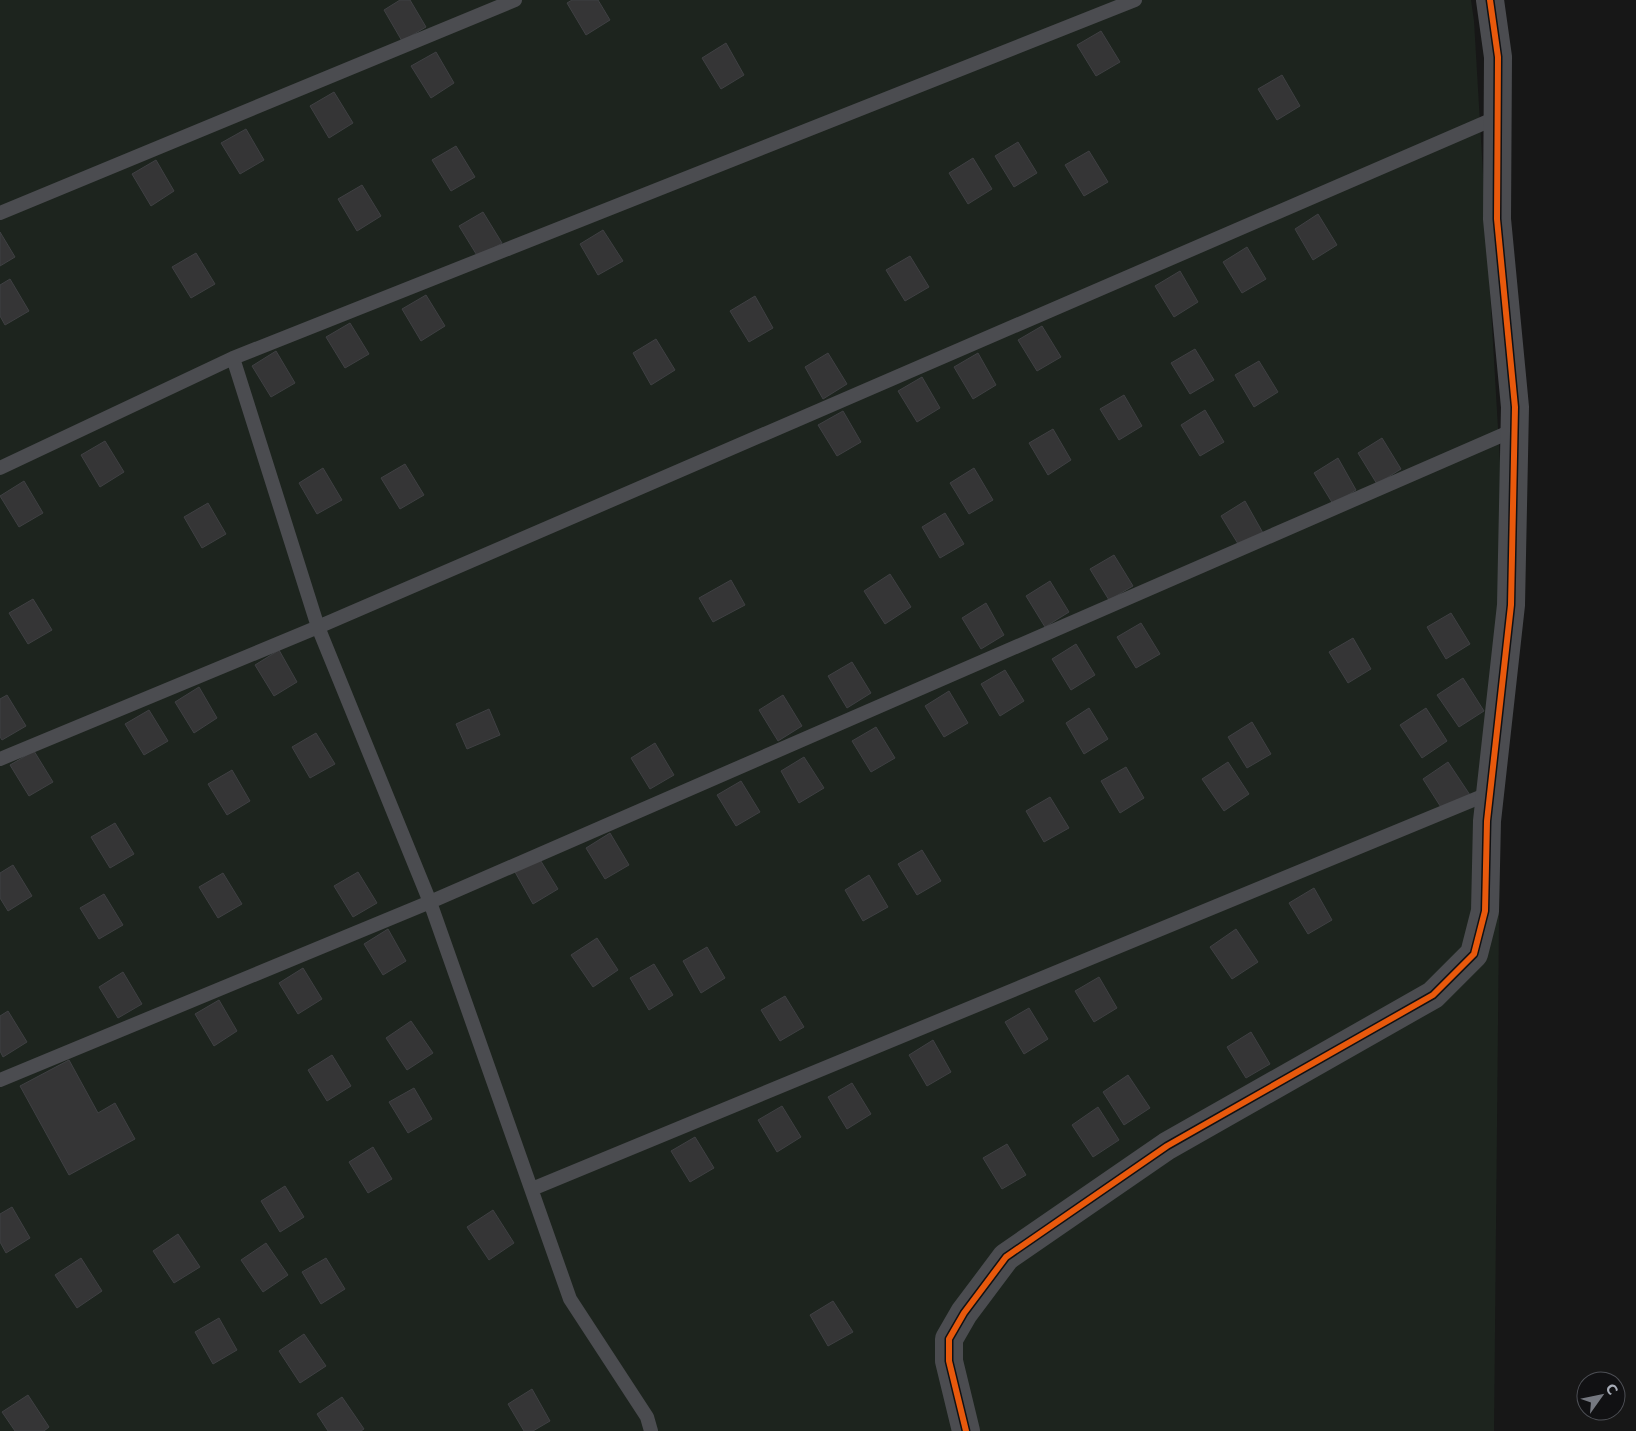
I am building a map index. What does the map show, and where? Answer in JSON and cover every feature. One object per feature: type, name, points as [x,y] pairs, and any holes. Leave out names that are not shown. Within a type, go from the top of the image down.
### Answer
[{"type":"street","points":[[966,1431],[949,1361],[949,1339],[964,1313],[1006,1257],[1167,1146],[1433,995],[1474,954],[1485,911],[1487,821],[1511,605],[1515,407],[1497,220],[1498,57],[1490,0]]},
{"type":"lane","points":[[0,213],[514,0]]},
{"type":"lane","points":[[0,468],[233,358],[1135,0]]},
{"type":"lane","points":[[0,759],[318,627],[1498,117]]},
{"type":"lane","points":[[233,358],[318,627],[430,902],[570,1299],[647,1417],[651,1431]]},
{"type":"lane","points":[[0,1080],[430,902],[1514,430]]},
{"type":"lane","points":[[532,1189],[1490,793]]},
{"type":"shaded area","points":[[0,0],[1471,0],[1474,21],[1503,513],[1494,1431],[0,1431]]},
{"type":"building","points":[[400,0],[410,0],[426,27],[402,41],[384,10]]},
{"type":"building","points":[[572,0],[598,0],[610,20],[586,35],[567,3]]},
{"type":"building","points":[[1101,31],[1120,62],[1096,76],[1077,45]]},
{"type":"building","points":[[726,43],[744,75],[721,89],[702,58]]},
{"type":"building","points":[[436,52],[454,83],[431,98],[411,66]]},
{"type":"building","points":[[1282,75],[1300,106],[1277,120],[1258,89]]},
{"type":"building","points":[[334,92],[353,123],[329,138],[310,106]]},
{"type":"building","points":[[246,129],[264,160],[240,174],[221,143]]},
{"type":"building","points":[[1018,142],[1037,173],[1014,187],[995,156]]},
{"type":"building","points":[[456,146],[475,177],[451,191],[432,160]]},
{"type":"building","points":[[1089,151],[1108,182],[1084,196],[1065,165]]},
{"type":"building","points":[[973,158],[992,189],[968,204],[949,173]]},
{"type":"building","points":[[156,160],[174,191],[151,206],[132,174]]},
{"type":"building","points":[[362,185],[381,216],[357,231],[338,199]]},
{"type":"building","points":[[483,212],[502,243],[478,257],[459,226]]},
{"type":"building","points":[[1318,214],[1337,245],[1313,260],[1295,229]]},
{"type":"building","points":[[603,230],[623,261],[598,275],[580,244]]},
{"type":"building","points":[[0,232],[15,257],[0,266]]},
{"type":"building","points":[[1247,247],[1266,279],[1242,293],[1223,262]]},
{"type":"building","points":[[196,253],[215,284],[191,298],[172,267]]},
{"type":"building","points":[[910,256],[929,287],[905,301],[886,270]]},
{"type":"building","points":[[1180,271],[1198,302],[1174,317],[1155,286]]},
{"type":"building","points":[[10,279],[29,311],[5,325],[0,316],[0,285]]},
{"type":"building","points":[[426,295],[445,326],[421,341],[402,309]]},
{"type":"building","points":[[755,296],[773,328],[749,342],[730,311]]},
{"type":"building","points":[[350,323],[369,354],[345,368],[326,337]]},
{"type":"building","points":[[1042,326],[1061,357],[1037,371],[1018,340]]},
{"type":"building","points":[[656,339],[675,370],[651,385],[633,353]]},
{"type":"building","points":[[1195,349],[1214,380],[1190,394],[1171,363]]},
{"type":"building","points":[[276,351],[295,383],[271,397],[252,366]]},
{"type":"building","points":[[828,353],[847,384],[823,399],[805,367]]},
{"type":"building","points":[[978,353],[996,385],[973,399],[954,367]]},
{"type":"building","points":[[1259,361],[1278,392],[1254,407],[1235,375]]},
{"type":"building","points":[[922,377],[940,408],[917,422],[898,391]]},
{"type":"building","points":[[1124,395],[1142,426],[1119,440],[1100,409]]},
{"type":"building","points":[[1205,410],[1224,442],[1200,456],[1181,425]]},
{"type":"building","points":[[843,411],[861,442],[837,456],[818,425]]},
{"type":"building","points":[[1053,429],[1071,460],[1048,475],[1029,443]]},
{"type":"building","points":[[1382,438],[1401,469],[1377,484],[1358,453]]},
{"type":"building","points":[[105,441],[124,472],[100,487],[81,455]]},
{"type":"building","points":[[1338,458],[1356,490],[1333,504],[1314,473]]},
{"type":"building","points":[[405,464],[424,495],[400,509],[381,478]]},
{"type":"building","points":[[323,468],[342,500],[317,514],[299,483]]},
{"type":"building","points":[[974,468],[993,500],[969,514],[950,483]]},
{"type":"building","points":[[24,481],[43,513],[19,527],[0,496]]},
{"type":"building","points":[[1245,501],[1263,533],[1240,547],[1221,516]]},
{"type":"building","points":[[208,503],[226,534],[202,548],[184,517]]},
{"type":"building","points":[[945,513],[964,544],[940,558],[922,527]]},
{"type":"building","points":[[1114,555],[1133,586],[1109,600],[1090,569]]},
{"type":"building","points":[[890,574],[911,607],[885,624],[864,591]]},
{"type":"building","points":[[731,580],[745,605],[713,622],[699,598]]},
{"type":"building","points":[[1050,581],[1069,612],[1045,627],[1026,596]]},
{"type":"building","points":[[33,599],[52,630],[28,644],[9,613]]},
{"type":"building","points":[[986,603],[1004,635],[981,649],[962,618]]},
{"type":"building","points":[[1451,613],[1470,644],[1446,659],[1427,627]]},
{"type":"building","points":[[1141,623],[1160,654],[1136,668],[1117,637]]},
{"type":"building","points":[[1353,638],[1371,669],[1348,683],[1329,652]]},
{"type":"building","points":[[1076,644],[1095,675],[1071,690],[1052,659]]},
{"type":"building","points":[[279,650],[297,682],[274,696],[255,665]]},
{"type":"building","points":[[852,662],[871,693],[847,708],[828,676]]},
{"type":"building","points":[[1005,670],[1024,701],[1000,716],[981,684]]},
{"type":"building","points":[[1463,678],[1484,711],[1459,727],[1437,695]]},
{"type":"building","points":[[199,687],[217,718],[194,733],[175,702]]},
{"type":"building","points":[[949,691],[968,723],[944,737],[925,706]]},
{"type":"building","points":[[7,695],[26,726],[2,740],[0,737],[0,699]]},
{"type":"building","points":[[783,695],[802,726],[778,741],[759,710]]},
{"type":"building","points":[[1089,708],[1108,739],[1084,754],[1066,723]]},
{"type":"building","points":[[1426,708],[1447,741],[1422,758],[1400,725]]},
{"type":"building","points":[[489,709],[500,735],[467,749],[456,724]]},
{"type":"building","points":[[149,710],[168,741],[144,755],[125,724]]},
{"type":"building","points":[[1252,722],[1271,754],[1247,768],[1228,737]]},
{"type":"building","points":[[876,727],[895,758],[871,772],[852,741]]},
{"type":"building","points":[[316,733],[335,764],[310,778],[292,747]]},
{"type":"building","points":[[655,743],[674,775],[650,789],[631,758]]},
{"type":"building","points":[[34,751],[53,782],[29,796],[10,765]]},
{"type":"building","points":[[804,757],[824,788],[799,803],[781,771]]},
{"type":"building","points":[[1228,762],[1249,794],[1224,811],[1202,779]]},
{"type":"building","points":[[1448,762],[1470,795],[1444,812],[1423,779]]},
{"type":"building","points":[[1126,767],[1144,798],[1120,813],[1101,781]]},
{"type":"building","points":[[232,770],[250,801],[227,815],[208,784]]},
{"type":"building","points":[[741,781],[760,812],[736,826],[717,795]]},
{"type":"building","points":[[1050,797],[1069,828],[1044,842],[1026,811]]},
{"type":"building","points":[[115,823],[134,854],[110,868],[91,837]]},
{"type":"building","points":[[610,833],[629,865],[605,879],[586,848]]},
{"type":"building","points":[[922,850],[941,881],[917,895],[898,864]]},
{"type":"building","points":[[539,858],[558,889],[533,904],[515,872]]},
{"type":"building","points":[[13,865],[32,896],[8,911],[0,898],[0,873]]},
{"type":"building","points":[[358,872],[377,903],[353,917],[334,886]]},
{"type":"building","points":[[223,873],[242,904],[218,918],[199,887]]},
{"type":"building","points":[[869,875],[888,907],[863,921],[845,890]]},
{"type":"building","points":[[1314,888],[1332,920],[1308,934],[1289,903]]},
{"type":"building","points":[[104,894],[123,925],[99,939],[80,908]]},
{"type":"building","points":[[388,929],[406,961],[383,975],[364,944]]},
{"type":"building","points":[[1236,929],[1258,962],[1232,979],[1210,947]]},
{"type":"building","points":[[597,938],[618,970],[593,987],[571,955]]},
{"type":"building","points":[[707,947],[725,978],[701,993],[683,961]]},
{"type":"building","points":[[654,964],[673,995],[649,1010],[630,978]]},
{"type":"building","points":[[303,968],[322,999],[298,1014],[279,983]]},
{"type":"building","points":[[123,972],[142,1004],[118,1018],[99,987]]},
{"type":"building","points":[[1099,977],[1117,1008],[1094,1022],[1075,991]]},
{"type":"building","points":[[785,996],[804,1027],[780,1041],[761,1010]]},
{"type":"building","points":[[219,1000],[237,1031],[214,1046],[195,1014]]},
{"type":"building","points":[[1029,1008],[1048,1039],[1024,1054],[1005,1022]]},
{"type":"building","points":[[8,1011],[27,1042],[3,1057],[0,1051],[0,1016]]},
{"type":"building","points":[[411,1021],[433,1053],[407,1070],[386,1038]]},
{"type":"building","points":[[1251,1032],[1270,1064],[1246,1078],[1227,1047]]},
{"type":"building","points":[[933,1040],[951,1072],[927,1086],[909,1055]]},
{"type":"building","points":[[332,1055],[351,1086],[327,1101],[308,1070]]},
{"type":"building","points":[[69,1060],[98,1113],[115,1103],[135,1139],[69,1175],[20,1086]]},
{"type":"building","points":[[1128,1075],[1150,1108],[1124,1125],[1103,1092]]},
{"type":"building","points":[[852,1083],[871,1114],[847,1129],[828,1097]]},
{"type":"building","points":[[414,1088],[432,1119],[408,1133],[389,1102]]},
{"type":"building","points":[[782,1106],[801,1137],[777,1152],[758,1120]]},
{"type":"building","points":[[1098,1107],[1119,1140],[1093,1157],[1072,1125]]},
{"type":"building","points":[[695,1137],[714,1168],[690,1182],[671,1151]]},
{"type":"building","points":[[1007,1144],[1026,1175],[1002,1189],[983,1158]]},
{"type":"building","points":[[373,1147],[392,1179],[368,1193],[349,1162]]},
{"type":"building","points":[[285,1186],[304,1217],[280,1232],[261,1201]]},
{"type":"building","points":[[12,1207],[30,1238],[6,1253],[0,1242],[0,1214]]},
{"type":"building","points":[[493,1210],[514,1243],[489,1260],[467,1227]]},
{"type":"building","points":[[178,1234],[200,1267],[174,1283],[153,1251]]},
{"type":"building","points":[[266,1243],[288,1275],[263,1292],[241,1260]]},
{"type":"building","points":[[81,1258],[102,1291],[77,1308],[55,1275]]},
{"type":"building","points":[[326,1258],[345,1289],[321,1304],[302,1272]]},
{"type":"building","points":[[833,1301],[853,1332],[828,1346],[810,1315]]},
{"type":"building","points":[[219,1318],[237,1350],[213,1364],[195,1332]]},
{"type":"building","points":[[304,1334],[326,1366],[300,1383],[279,1351]]},
{"type":"building","points":[[532,1389],[550,1421],[533,1431],[524,1431],[508,1404]]},
{"type":"building","points":[[28,1395],[49,1427],[44,1431],[15,1431],[2,1412]]},
{"type":"building","points":[[342,1397],[364,1429],[361,1431],[328,1431],[317,1414]]},
{"type":"cycle path","points":[[966,1431],[949,1361],[949,1339],[964,1313],[1006,1257],[1167,1146],[1433,995],[1474,954],[1485,911],[1487,821],[1511,605],[1515,407],[1497,219],[1498,57],[1490,0]]}]
